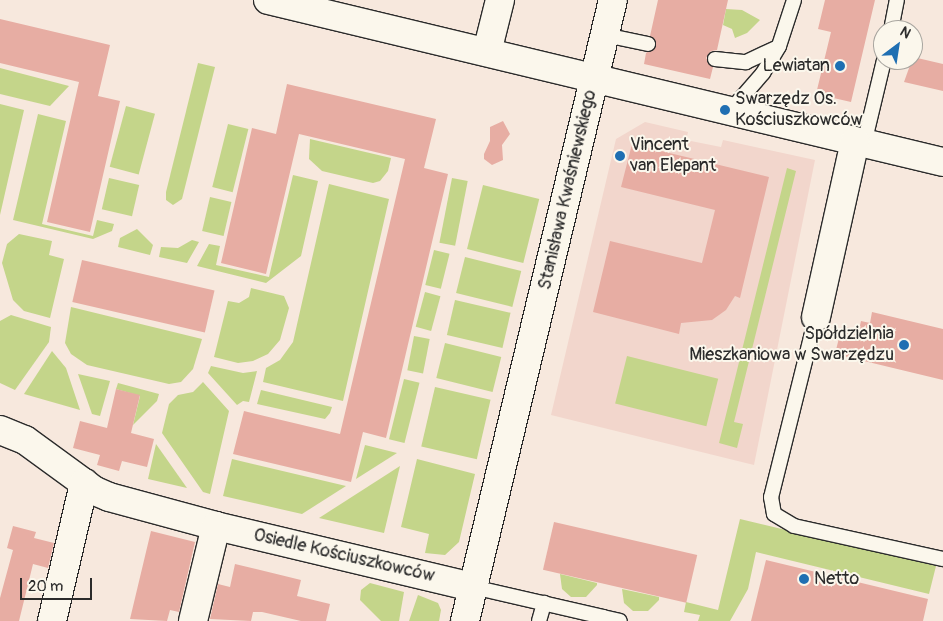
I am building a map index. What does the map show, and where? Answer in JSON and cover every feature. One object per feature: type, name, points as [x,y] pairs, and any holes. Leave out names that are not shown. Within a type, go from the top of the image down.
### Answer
[{"type":"street","points":[[268,0],[595,78],[613,0]]},
{"type":"street","points":[[487,52],[500,0]]},
{"type":"street","name":"Stanisława Kwaśniewskiego","points":[[464,621],[595,78],[943,162]]},
{"type":"street","points":[[816,317],[860,143]]},
{"type":"street","name":"Osiedle Kościuszkowców","points":[[0,430],[25,440],[84,483],[109,497],[216,526],[472,586]]},
{"type":"street","points":[[52,621],[84,483]]},
{"type":"street","points":[[194,621],[216,526]]},
{"type":"lane","points":[[730,111],[758,80],[779,46],[794,0]]},
{"type":"lane","points":[[893,20],[898,0]]},
{"type":"lane","points":[[605,35],[648,44]]},
{"type":"lane","points":[[715,59],[746,62],[779,46]]},
{"type":"lane","points":[[860,143],[881,70]]},
{"type":"lane","points":[[816,317],[771,497],[774,514],[794,526],[943,559]]},
{"type":"lane","points":[[472,586],[603,619],[620,621]]},
{"type":"lane","points":[[539,621],[544,603]]},
{"type":"shaded area","points":[[645,122],[688,132],[686,140],[721,147],[723,140],[815,160],[754,465],[551,415],[616,139]]},
{"type":"green space","points":[[726,9],[742,10],[760,20],[747,33],[735,38],[732,29],[723,25]]},
{"type":"green space","points":[[198,63],[215,67],[182,199],[173,205],[166,200],[166,192]]},
{"type":"green space","points":[[0,68],[69,86],[50,106],[0,94]]},
{"type":"green space","points":[[0,104],[24,110],[0,215]]},
{"type":"green space","points":[[126,106],[155,114],[139,175],[110,167]]},
{"type":"green space","points":[[38,114],[66,121],[42,224],[93,236],[97,220],[114,224],[112,231],[93,239],[13,220]]},
{"type":"green space","points":[[228,124],[248,129],[233,192],[212,187]]},
{"type":"green space","points":[[310,139],[391,158],[388,171],[380,181],[373,183],[322,171],[309,159]]},
{"type":"green space","points":[[787,168],[796,171],[734,422],[743,424],[737,448],[719,443]]},
{"type":"green space","points":[[293,175],[318,181],[301,256],[266,283],[197,266],[209,244],[220,246],[216,265],[269,277]]},
{"type":"green space","points":[[109,178],[139,185],[132,216],[102,209]]},
{"type":"green space","points":[[452,178],[468,181],[455,246],[439,243]]},
{"type":"green space","points":[[329,184],[389,199],[343,401],[263,382],[266,368],[280,360],[293,342]]},
{"type":"green space","points":[[483,185],[539,199],[523,263],[467,249]]},
{"type":"green space","points":[[210,197],[231,202],[224,236],[202,231]]},
{"type":"green space","points":[[137,229],[153,245],[150,255],[118,247],[120,238]]},
{"type":"green space","points":[[19,234],[52,241],[49,255],[64,259],[50,318],[24,311],[13,300],[2,263],[7,244]]},
{"type":"green space","points":[[192,240],[199,242],[187,263],[159,257],[161,247],[178,248]]},
{"type":"green space","points":[[434,250],[450,254],[441,289],[425,285]]},
{"type":"green space","points":[[465,257],[521,271],[512,307],[456,293]]},
{"type":"green space","points":[[251,288],[284,296],[289,308],[280,340],[268,354],[253,361],[238,363],[214,357],[228,301],[239,303],[249,297]]},
{"type":"green space","points":[[425,292],[440,296],[431,331],[416,327]]},
{"type":"green space","points":[[455,300],[511,313],[502,348],[447,335]]},
{"type":"green space","points":[[71,307],[202,339],[193,369],[181,382],[169,384],[87,365],[71,354],[65,343]]},
{"type":"green space","points":[[11,315],[51,327],[49,342],[15,390],[0,383],[0,321]]},
{"type":"green space","points":[[414,336],[430,339],[423,373],[407,370]]},
{"type":"green space","points":[[445,343],[501,357],[493,392],[436,378]]},
{"type":"green space","points":[[52,351],[66,368],[80,410],[24,394]]},
{"type":"green space","points":[[627,356],[718,379],[706,426],[615,404]]},
{"type":"green space","points":[[211,366],[243,373],[257,371],[249,402],[243,401],[237,405],[208,373]]},
{"type":"green space","points":[[78,374],[110,381],[100,416],[92,414]]},
{"type":"green space","points":[[404,379],[420,383],[405,443],[389,439]]},
{"type":"green space","points":[[203,382],[229,411],[210,494],[203,492],[162,433],[169,404],[178,395],[193,392]]},
{"type":"green space","points":[[118,383],[159,394],[157,401],[133,425],[140,396],[116,389]]},
{"type":"green space","points":[[435,387],[491,400],[477,459],[421,446]]},
{"type":"green space","points":[[261,390],[332,407],[325,419],[257,404]]},
{"type":"green space","points":[[156,444],[187,488],[148,479]]},
{"type":"green space","points":[[365,445],[397,453],[356,479]]},
{"type":"green space","points":[[232,459],[346,486],[302,514],[223,496]]},
{"type":"green space","points":[[417,459],[475,474],[459,542],[445,555],[425,553],[429,534],[401,527]]},
{"type":"green space","points":[[400,466],[384,533],[319,518]]},
{"type":"green space","points":[[740,519],[936,566],[929,594],[756,552],[748,589],[730,621],[698,621],[700,615],[684,612],[686,602],[718,610]]},
{"type":"green space","points":[[560,574],[597,583],[597,585],[586,597],[571,597],[562,589]]},
{"type":"green space","points":[[370,583],[404,592],[399,621],[381,621],[360,600],[361,590]]},
{"type":"green space","points":[[622,589],[659,597],[659,600],[648,611],[633,611],[624,603]]},
{"type":"green space","points":[[418,595],[438,603],[441,610],[439,621],[409,621]]},
{"type":"building","points":[[658,0],[728,0],[717,50],[711,51],[706,58],[713,67],[710,79],[644,64],[646,53],[656,46],[650,36]]},
{"type":"building","points":[[825,0],[875,0],[851,102],[816,94],[831,32],[818,29]]},
{"type":"building","points":[[0,19],[110,45],[98,96],[120,101],[90,232],[47,222],[79,82],[0,63]]},
{"type":"building","points":[[923,59],[943,64],[943,91],[904,82],[908,70],[923,70]]},
{"type":"building","points":[[287,84],[436,119],[424,168],[448,174],[386,438],[363,432],[351,482],[233,454],[244,411],[340,434],[405,159],[299,134],[266,274],[221,263],[252,128],[276,134]]},
{"type":"building","points":[[503,121],[510,134],[502,145],[503,160],[492,165],[484,159],[484,154],[490,141],[490,127]]},
{"type":"building","points":[[632,144],[769,177],[740,298],[735,296],[726,310],[712,320],[681,323],[679,334],[593,312],[610,241],[702,263],[715,210],[621,187]]},
{"type":"building","points":[[82,260],[215,291],[205,332],[72,302]]},
{"type":"building","name":"Spółdzielnia Mieszkaniowa w Swarzędzu","points":[[872,312],[943,329],[943,380],[835,354],[842,326],[859,330],[861,321],[870,323]]},
{"type":"building","points":[[116,389],[140,395],[131,433],[154,439],[147,467],[122,461],[119,471],[97,465],[100,455],[73,448],[80,421],[107,428]]},
{"type":"building","points":[[554,522],[697,555],[686,603],[543,570]]},
{"type":"building","points":[[13,526],[36,532],[34,538],[54,543],[48,568],[33,564],[19,621],[0,621],[0,598],[13,550],[7,548]]},
{"type":"building","points":[[151,531],[195,542],[179,612],[170,610],[167,621],[130,619]]},
{"type":"building","name":"Netto","points":[[766,560],[928,599],[923,621],[751,621]]},
{"type":"building","points":[[235,564],[301,580],[297,596],[330,604],[326,621],[301,621],[262,612],[253,612],[251,621],[210,619],[218,584],[230,587]]},
{"type":"place","name":"Lewiatan","points":[[840,66]]},
{"type":"place","name":"Swarzędz Os. Kościuszkowców","points":[[725,110]]},
{"type":"place","name":"Vincent van Elepant","points":[[620,156]]},
{"type":"place","name":"Spółdzielnia Mieszkaniowa w Swarzędzu","points":[[904,345]]},
{"type":"place","name":"Netto","points":[[804,579]]}]
